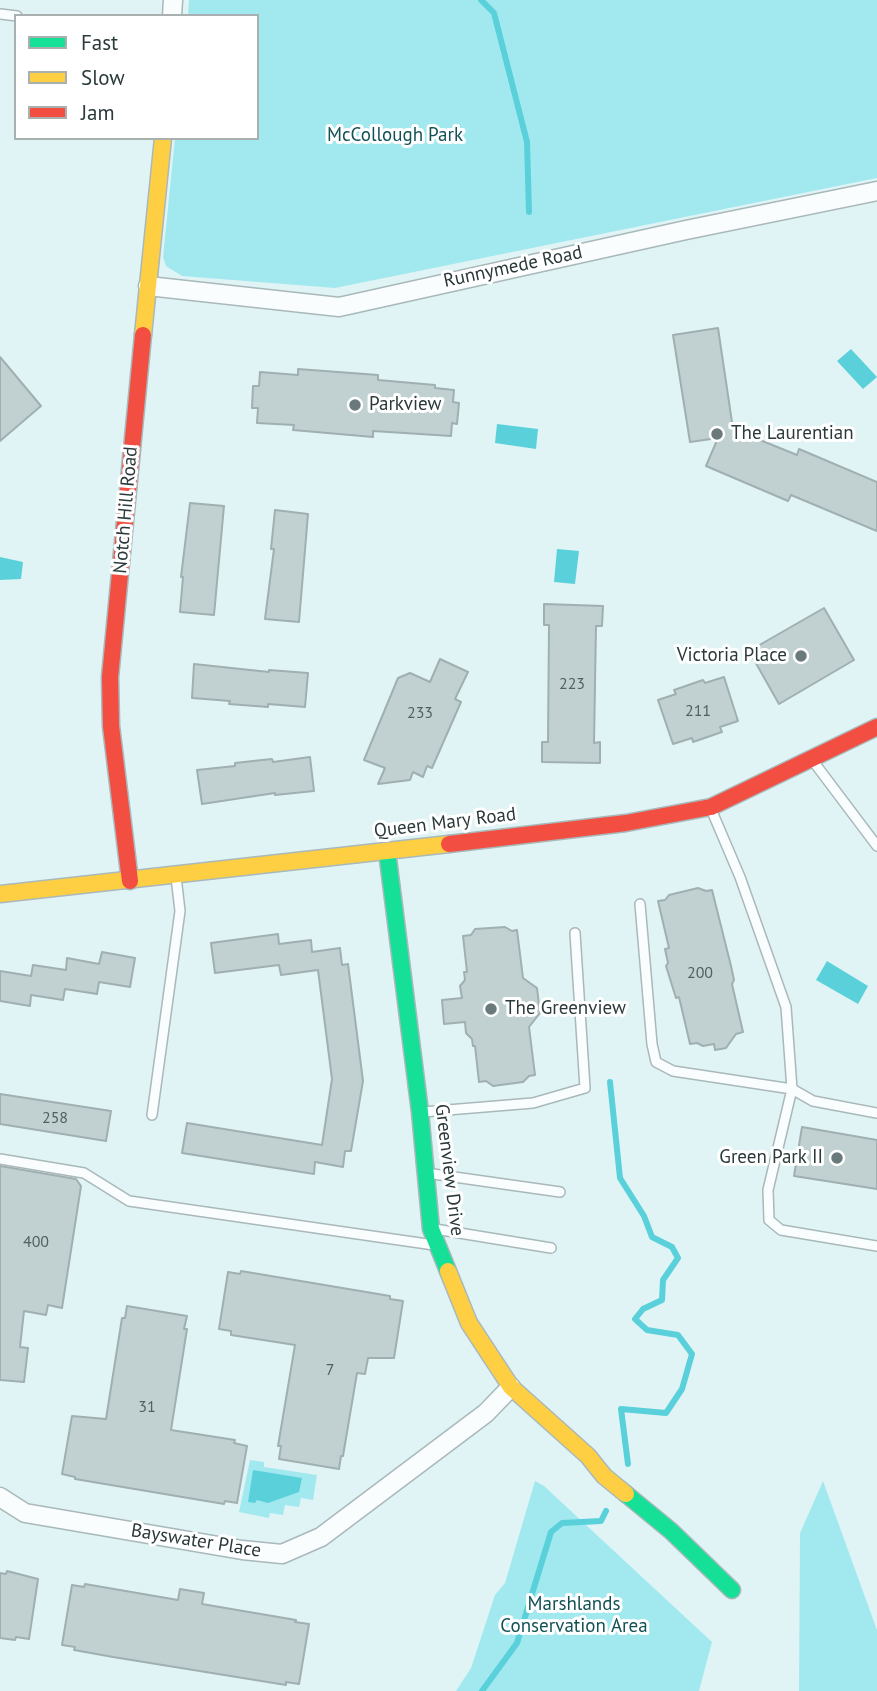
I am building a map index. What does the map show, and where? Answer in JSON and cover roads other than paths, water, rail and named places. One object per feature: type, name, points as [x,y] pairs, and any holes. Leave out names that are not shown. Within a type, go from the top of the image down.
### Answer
[{"type":"street","name":"Notch Hill Road","points":[[130,881],[111,726],[110,677],[163,140]]},
{"type":"street","name":"Runnymede Road","points":[[148,286],[339,307],[686,230],[877,191]]},
{"type":"street","name":"Queen Mary Road","points":[[0,894],[626,823],[711,807],[877,727]]},
{"type":"street","name":"Greenview Drive","points":[[387,851],[420,1112],[431,1229],[469,1323],[511,1387],[588,1456],[604,1476],[671,1531],[732,1590]]},
{"type":"street","name":"Bayswater Place","points":[[0,1497],[25,1513],[242,1550],[282,1554],[321,1537],[486,1413],[511,1387]]},
{"type":"lane","points":[[813,760],[877,846]]},
{"type":"lane","points":[[711,807],[740,877],[786,1007],[792,1089],[768,1190],[769,1220],[780,1230],[877,1246]]},
{"type":"lane","points":[[152,1115],[180,911],[176,875]]},
{"type":"lane","points":[[640,904],[652,1044],[656,1062],[673,1071],[792,1089],[813,1101],[877,1113]]},
{"type":"lane","points":[[420,1112],[533,1103],[585,1088],[575,933]]},
{"type":"lane","points":[[0,1159],[83,1173],[129,1201],[436,1245]]},
{"type":"lane","points":[[425,1172],[560,1192]]},
{"type":"lane","points":[[431,1229],[551,1248]]},
{"type":"waterway","points":[[481,0],[494,13],[527,142],[529,212]]},
{"type":"waterway","points":[[610,1082],[620,1178],[644,1216],[652,1237],[672,1247],[678,1258],[663,1280],[662,1300],[643,1309],[635,1319],[647,1330],[678,1335],[692,1354],[682,1389],[666,1413],[621,1409],[628,1464]]},
{"type":"waterway","points":[[482,1691],[517,1643],[551,1532],[562,1523],[601,1521],[606,1511]]},
{"type":"place","name":"Parkview","points":[[355,405]]},
{"type":"place","name":"The Laurentian","points":[[717,434]]},
{"type":"place","name":"Victoria Place","points":[[801,656]]},
{"type":"place","name":"The Greenview","points":[[491,1009]]},
{"type":"place","name":"Green Park II","points":[[837,1158]]},
{"type":"park label","name":"McCollough Park","points":[[395,136]]},
{"type":"park label","name":"Marshlands Conservation Area","points":[[574,1616]]}]
